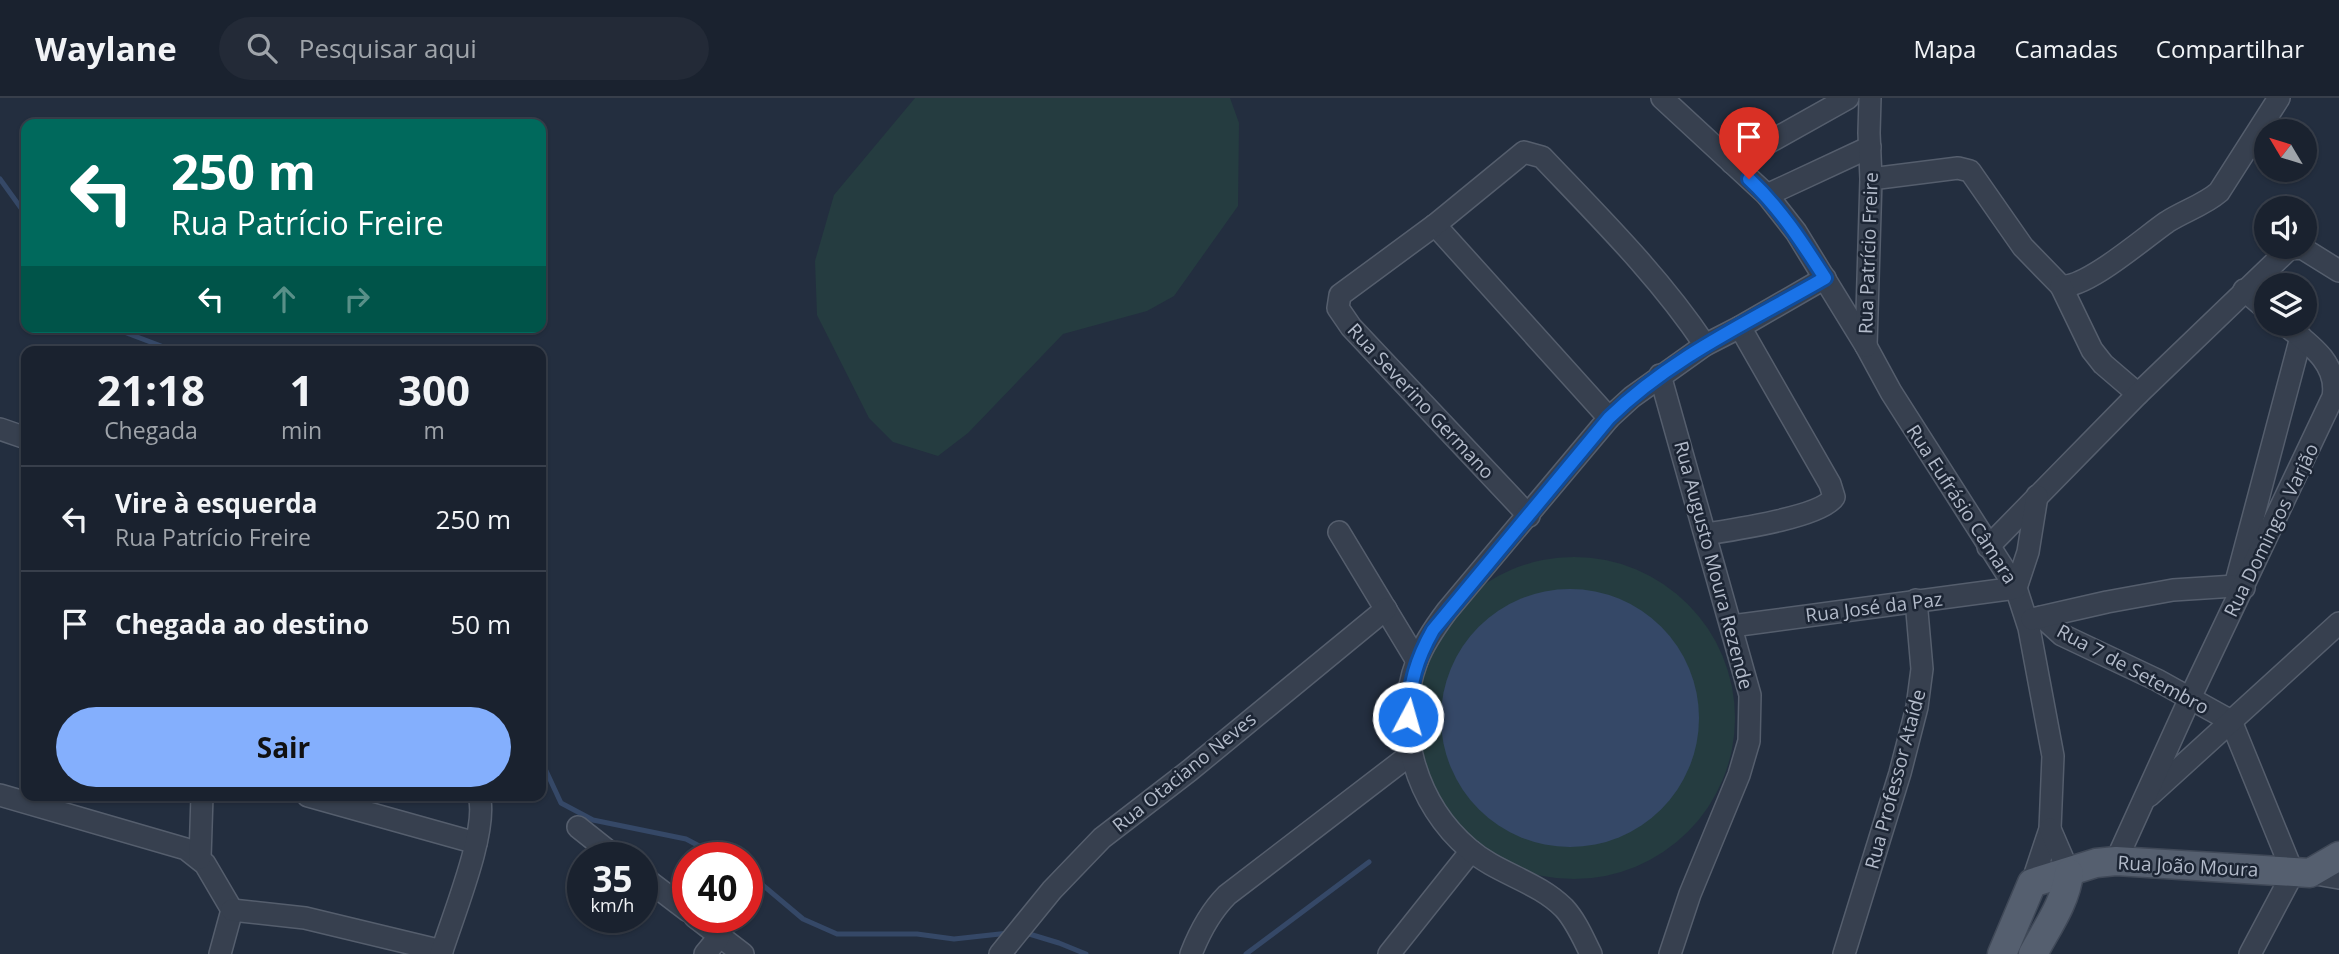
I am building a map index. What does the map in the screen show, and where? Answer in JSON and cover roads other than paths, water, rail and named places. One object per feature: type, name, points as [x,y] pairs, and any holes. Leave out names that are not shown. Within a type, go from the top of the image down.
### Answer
[{"type":"main road","points":[[2301,873],[2339,856]]},
{"type":"main road","name":"Rua João Moura","points":[[2032,883],[2096,863],[2116,861],[2301,873]]},
{"type":"main road","points":[[2033,954],[2060,903],[2068,884],[2069,873]]},
{"type":"main road","name":"Rua Eufrásio Câmara","points":[[2002,954],[2032,883]]},
{"type":"street","name":"Rua Patrício Freire","points":[[1662,98],[1767,195],[1796,232],[1866,346]]},
{"type":"street","points":[[1732,163],[1848,98]]},
{"type":"street","name":"Rua Patrício Freire","points":[[1866,346],[1871,179],[1870,98]]},
{"type":"street","points":[[2061,286],[2074,285],[2092,276],[2167,223],[2219,192],[2279,98]]},
{"type":"street","name":"Rua Patrício Freire","points":[[1767,195],[1870,147]]},
{"type":"street","points":[[1609,418],[1434,225],[1524,152],[1538,155],[1642,263],[1705,345]]},
{"type":"street","points":[[1871,179],[1958,168],[1970,171],[2023,247],[2061,286],[2092,350],[2138,394]]},
{"type":"street","name":"Rua Severino Germano","points":[[1434,225],[1340,295],[1338,308],[1342,316],[1462,447],[1529,516]]},
{"type":"street","points":[[1988,547],[2138,394],[2288,249],[2296,247],[2317,256],[2339,271]]},
{"type":"street","points":[[1591,954],[1565,909],[1547,894],[1487,863],[1471,851],[1450,831],[1430,803],[1412,754],[1408,717],[1417,661],[1433,630],[1447,611],[1609,418],[1660,375],[1705,345],[1825,278]]},
{"type":"street","points":[[2244,290],[2254,299]]},
{"type":"street","points":[[1706,534],[1758,525],[1806,512],[1825,506],[1834,497],[1830,484],[1740,327]]},
{"type":"street","name":"Rua Domingos Varjão","points":[[2239,587],[2291,336]]},
{"type":"street","name":"Rua Domingos Varjão","points":[[2116,861],[2239,587],[2333,397],[2335,377],[2325,360],[2299,336]]},
{"type":"street","name":"Rua Eufrásio Câmara","points":[[1866,346],[1891,391],[2034,618],[2053,756],[2050,829],[2032,883]]},
{"type":"street","name":"Rua Augusto Moura Rezende","points":[[1660,375],[1750,695],[1749,741],[1739,775],[1690,894],[1670,954]]},
{"type":"street","points":[[0,429],[21,436]]},
{"type":"street","points":[[2016,588],[2028,552],[2037,496]]},
{"type":"street","points":[[1339,532],[1417,661]]},
{"type":"street","points":[[2034,618],[2174,590],[2239,587]]},
{"type":"street","name":"Rua José da Paz","points":[[1732,626],[2016,588]]},
{"type":"street","name":"Rua Professor Ataíde","points":[[1844,954],[1900,773],[1917,707],[1922,669],[1916,600]]},
{"type":"street","name":"Rua Otaciano Neves","points":[[1000,954],[1052,890],[1102,838],[1189,771],[1386,609]]},
{"type":"street","name":"Rua 7 de Setembro","points":[[2034,618],[2231,721],[2301,873]]},
{"type":"street","points":[[2142,802],[2339,623]]},
{"type":"street","points":[[1191,954],[1208,918],[1227,895],[1412,754]]},
{"type":"street","points":[[0,795],[89,823],[175,845],[200,858],[232,911],[220,954]]},
{"type":"street","points":[[200,858],[202,801]]},
{"type":"street","points":[[326,801],[477,843]]},
{"type":"street","points":[[232,911],[305,918],[441,953],[477,843],[482,818],[480,801]]},
{"type":"street","points":[[578,827],[597,842]]},
{"type":"street","points":[[2050,829],[2069,873]]},
{"type":"street","points":[[1389,954],[1471,851]]},
{"type":"street","points":[[2250,954],[2301,873],[2339,878]]},
{"type":"street","points":[[658,888],[672,899]]},
{"type":"street","points":[[714,933],[743,954]]},
{"type":"street","points":[[705,954],[719,937]]},
{"type":"water","points":[[1570,589],[1595,591],[1631,604],[1652,618],[1670,636],[1684,657],[1694,681],[1699,718],[1697,743],[1684,779],[1670,800],[1652,818],[1631,832],[1607,842],[1570,847],[1545,845],[1509,832],[1488,818],[1470,800],[1456,779],[1446,755],[1441,718],[1443,693],[1456,657],[1470,636],[1488,618],[1509,604],[1533,594]]},
{"type":"waterway","points":[[0,179],[21,208]]},
{"type":"waterway","points":[[127,333],[161,346]]},
{"type":"waterway","points":[[546,771],[561,803],[593,820],[692,842]]},
{"type":"waterway","points":[[1246,954],[1369,862]]},
{"type":"waterway","points":[[763,885],[803,919],[837,934],[917,934],[954,939],[1009,933]]},
{"type":"waterway","points":[[1026,933],[1086,954]]}]
